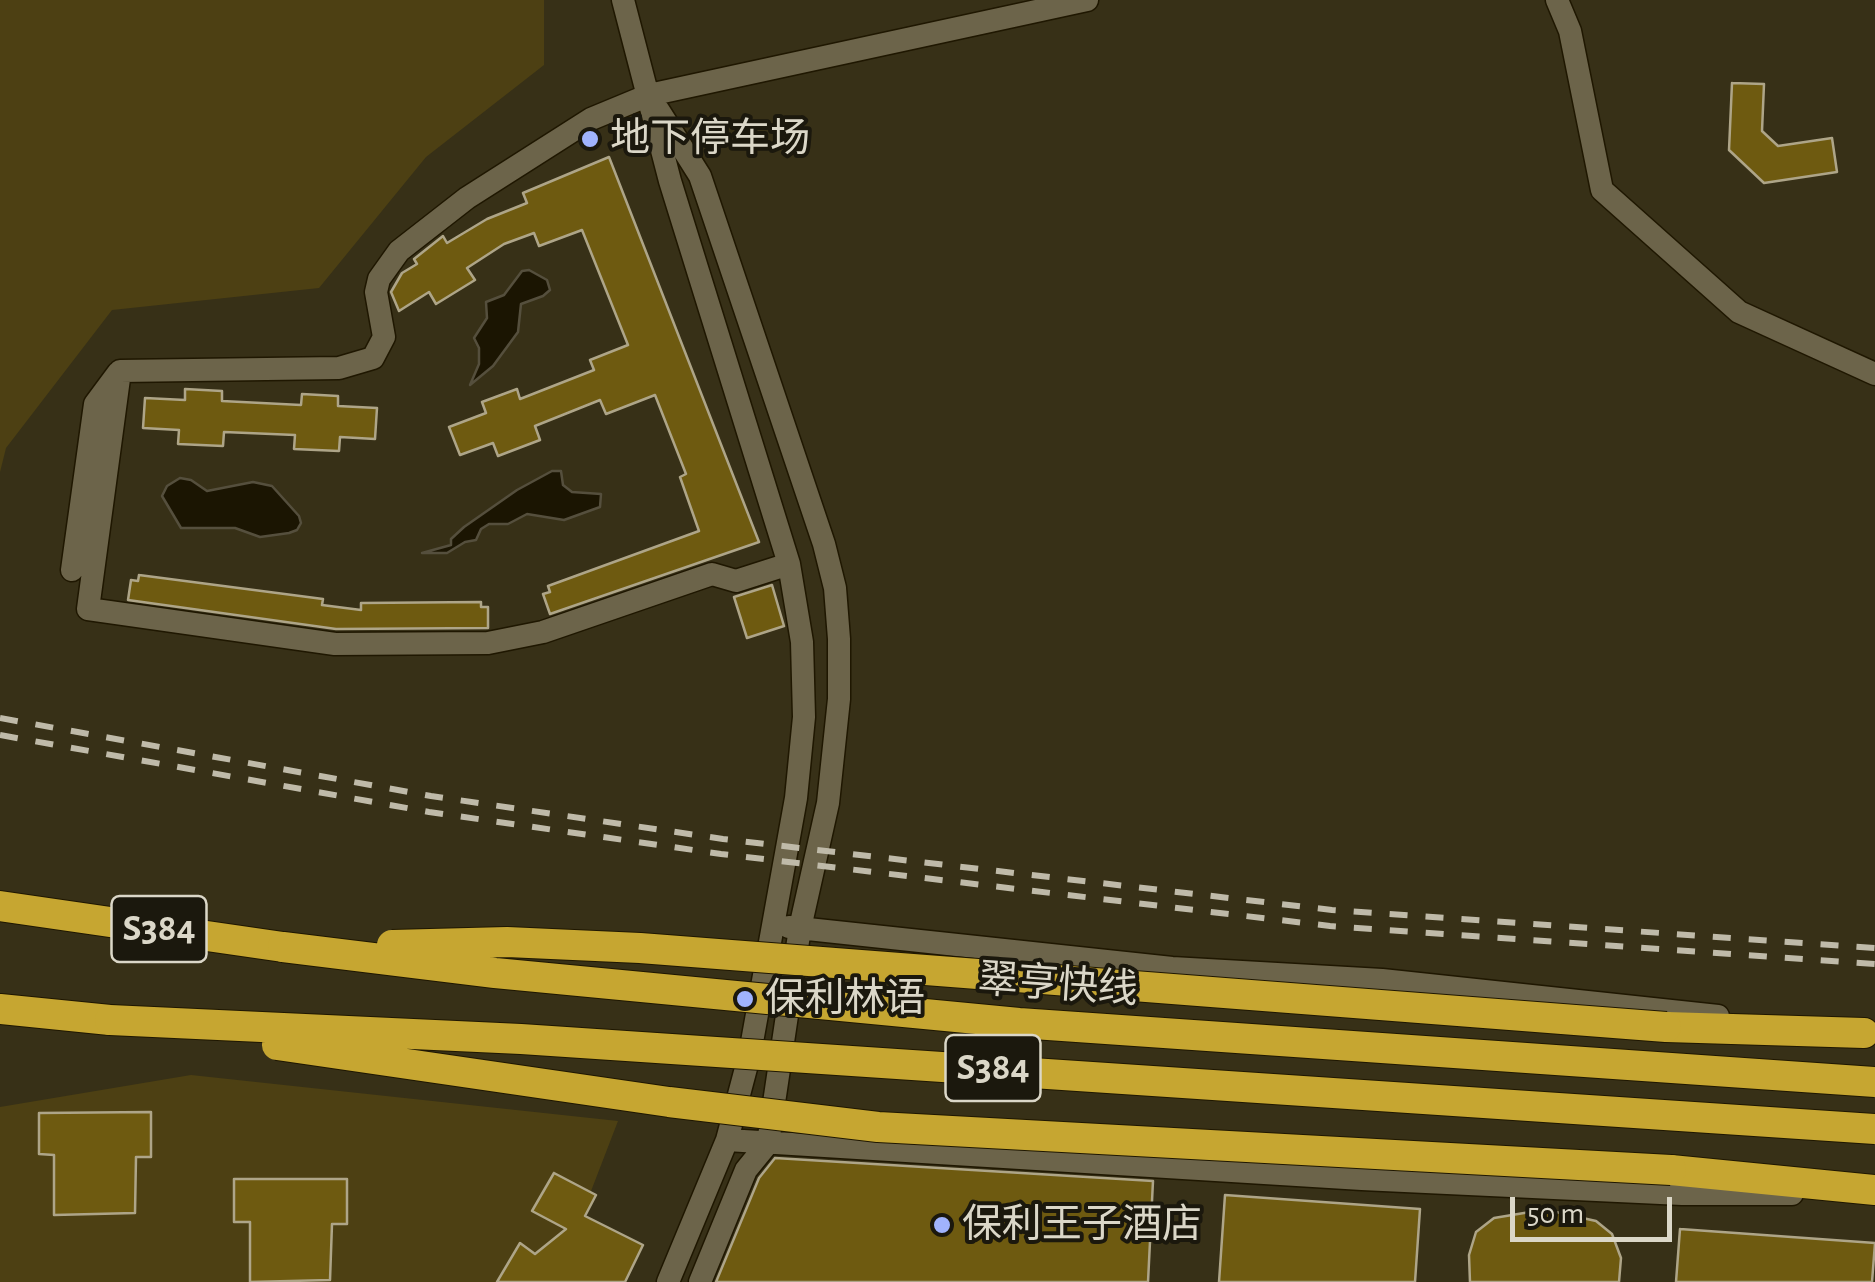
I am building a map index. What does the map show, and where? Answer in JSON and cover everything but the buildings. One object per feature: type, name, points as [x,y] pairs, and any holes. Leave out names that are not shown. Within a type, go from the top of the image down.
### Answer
[{"type":"highway","name":"翠亨快线","points":[[0,906],[282,947],[514,975],[1019,1023],[1875,1082]]},
{"type":"highway","points":[[282,947],[508,942],[640,948],[1666,1027],[1869,1033]]},
{"type":"highway","name":"S384","points":[[15,1011],[110,1020],[521,1038],[859,1059],[1875,1129]]},
{"type":"highway","points":[[110,1020],[669,1102],[878,1126],[1670,1170],[1875,1192]]},
{"type":"street","points":[[623,0],[670,181],[789,564],[802,642],[804,718],[796,798],[750,1052],[728,1140],[668,1282]]},
{"type":"street","points":[[120,371],[339,368],[372,358],[384,337],[376,292],[379,279],[399,251],[467,198],[591,119],[649,95],[1086,0]]},
{"type":"street","points":[[1557,0],[1570,31],[1602,190],[1739,312],[1875,374]]},
{"type":"street","points":[[649,95],[700,176],[824,544],[835,588],[839,639],[838,716],[828,803],[800,928],[768,1143],[746,1170],[700,1282]]},
{"type":"street","points":[[120,371],[88,609],[335,644],[488,644],[543,632],[712,574],[736,580],[789,564]]},
{"type":"street","points":[[72,570],[94,404],[120,371]]},
{"type":"street","points":[[773,926],[1172,968],[1382,980],[1869,1033]]},
{"type":"street","points":[[728,1140],[1342,1178],[1682,1194],[1875,1192]]},
{"type":"shaded area","points":[[0,0],[544,0],[544,65],[426,157],[319,288],[112,310],[6,448],[0,472]]},
{"type":"shaded area","points":[[529,270],[547,280],[550,290],[521,304],[518,332],[493,366],[470,385],[479,364],[479,348],[474,338],[487,318],[486,302],[504,295],[522,271]]},
{"type":"shaded area","points":[[552,471],[561,471],[563,485],[572,492],[601,494],[600,507],[564,520],[527,514],[508,524],[489,524],[481,529],[476,540],[447,553],[422,553],[451,545],[451,539],[464,527]]},
{"type":"shaded area","points":[[180,478],[207,491],[253,482],[272,486],[301,523],[289,533],[260,537],[235,528],[181,528],[162,496],[167,486]]},
{"type":"shaded area","points":[[191,1075],[618,1121],[556,1282],[0,1282],[0,1107]]},
{"type":"railway","points":[[0,718],[431,796],[723,839],[1332,910],[1875,948]]},
{"type":"railway","points":[[0,735],[429,812],[721,854],[1330,926],[1875,964]]},
{"type":"place","name":"地下停车场","points":[[590,139]]},
{"type":"place","name":"保利林语","points":[[745,999]]},
{"type":"place","name":"保利王子酒店","points":[[942,1225]]}]
